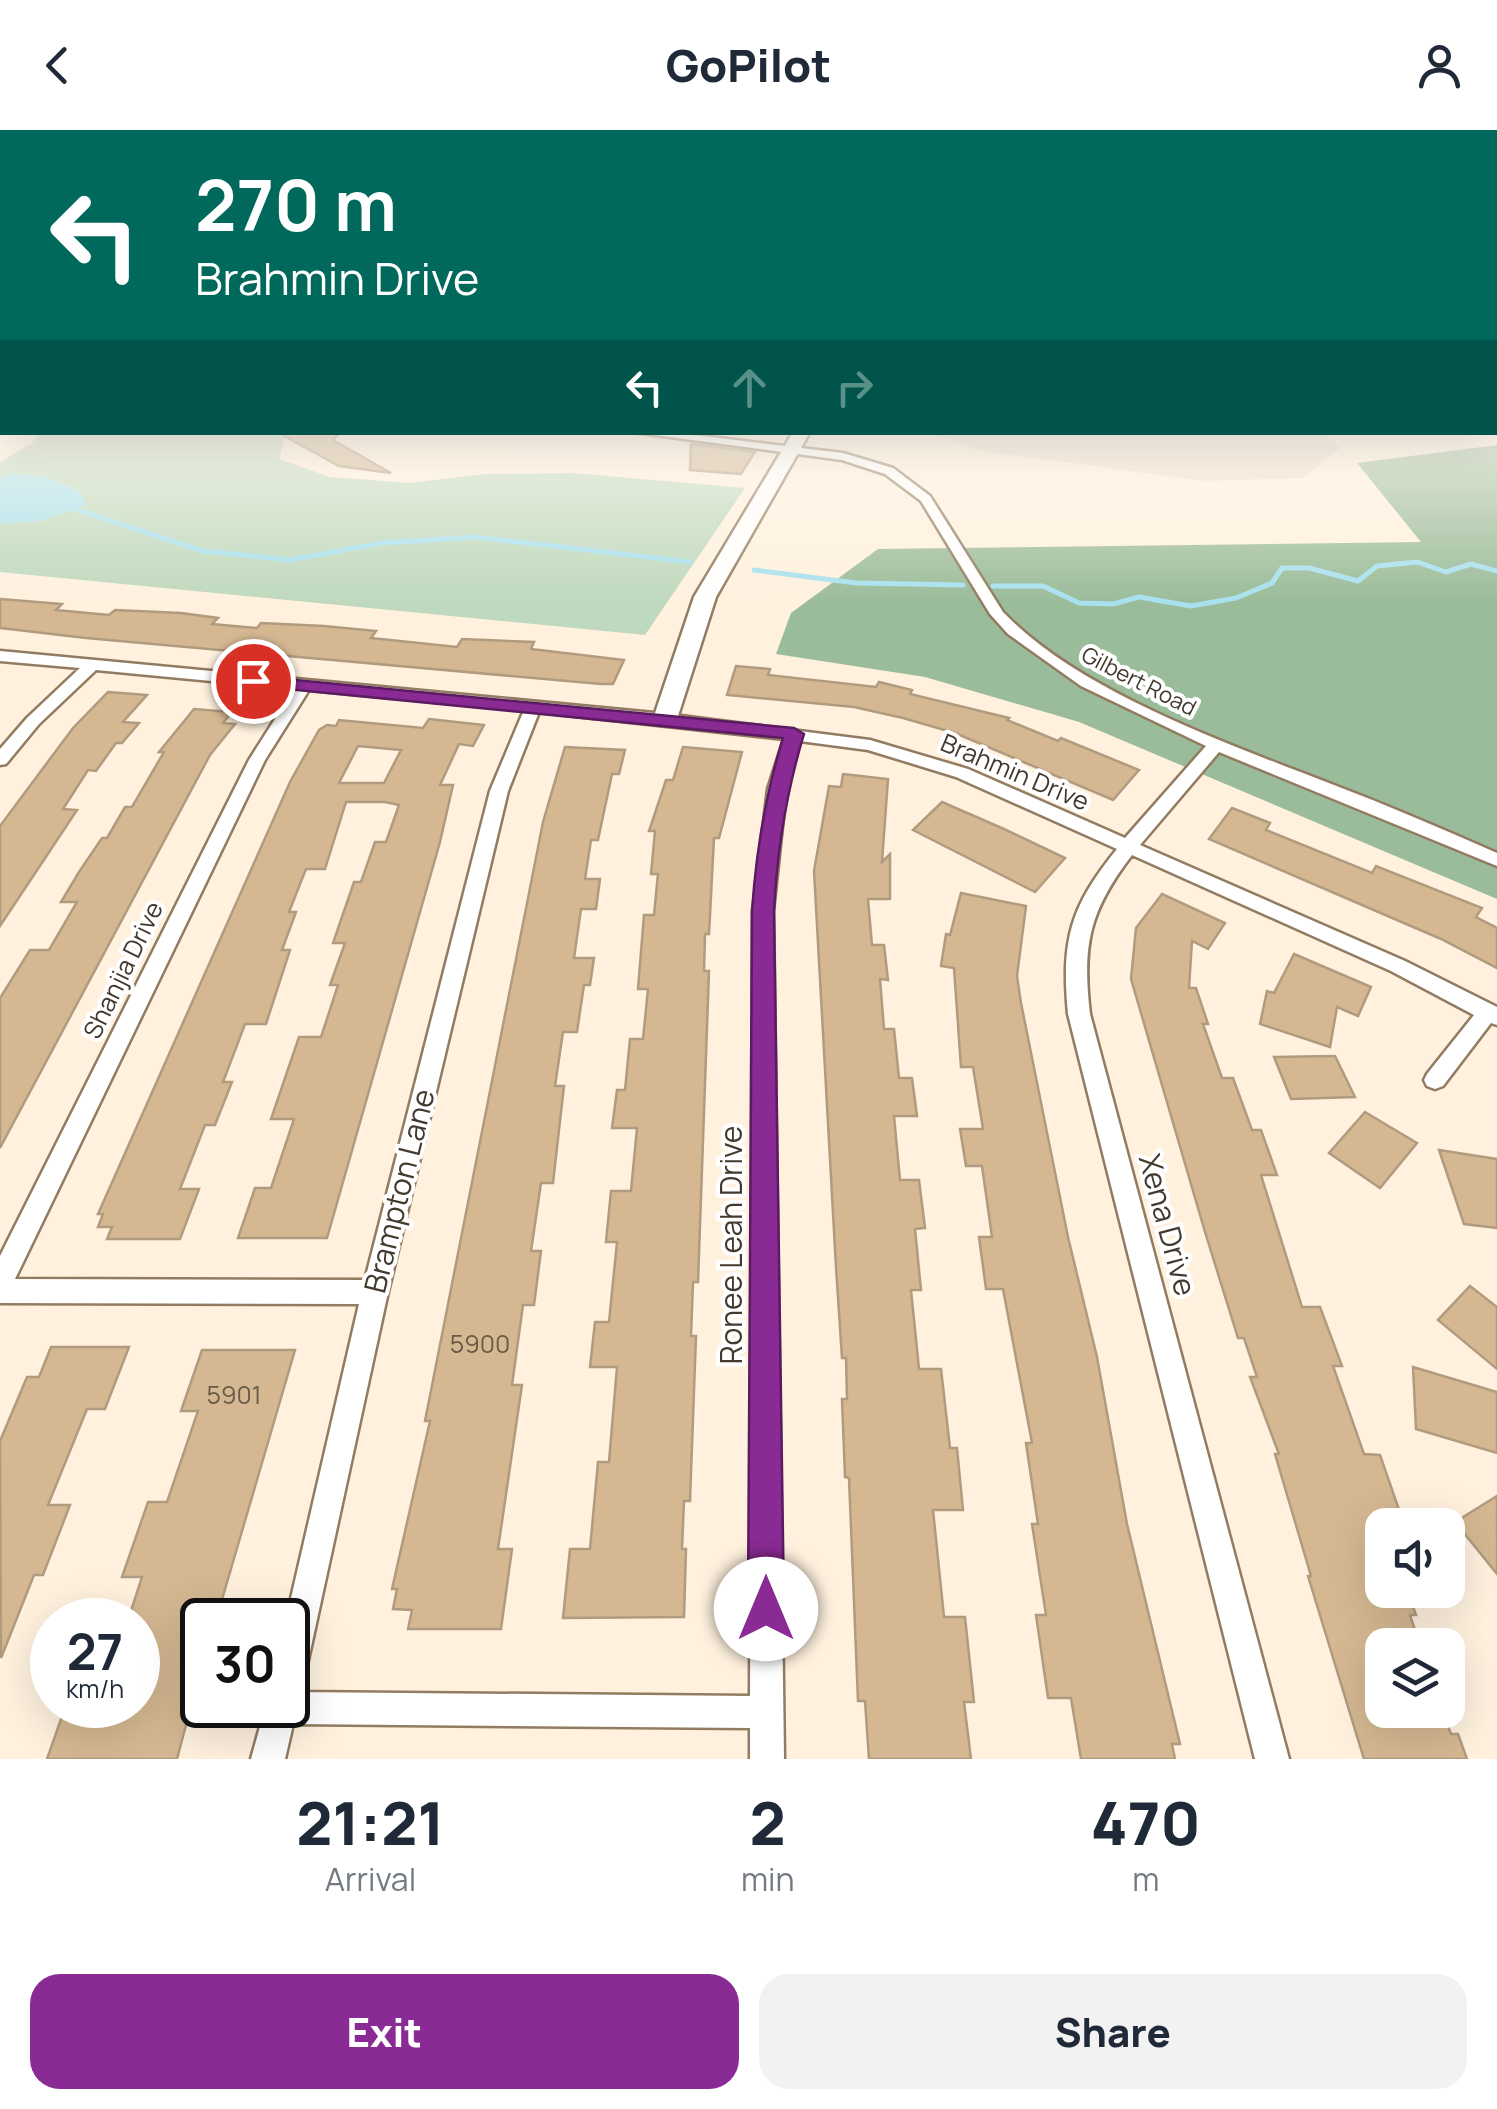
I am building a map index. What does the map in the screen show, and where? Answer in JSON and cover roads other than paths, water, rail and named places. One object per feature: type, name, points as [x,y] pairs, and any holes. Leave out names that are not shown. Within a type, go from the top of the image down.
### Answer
[{"type":"street","points":[[665,720],[705,597],[792,450]]},
{"type":"street","name":"Gilbert Road","points":[[827,450],[866,462],[909,484],[940,519],[988,602],[1013,631],[1099,690],[1216,745],[1497,860]]},
{"type":"street","name":"Brahmin Drive","points":[[0,656],[665,720],[870,745],[933,763],[1130,848],[1398,966],[1492,1014]]},
{"type":"street","points":[[0,760],[33,721],[92,665]]},
{"type":"street","name":"Shanjia Drive","points":[[0,1287],[256,760],[304,686]]},
{"type":"street","name":"Brampton Lane","points":[[305,1598],[375,1292],[499,791],[532,708]]},
{"type":"street","name":"Ronee Leah Drive","points":[[767,1759],[763,912],[777,789],[794,734]]},
{"type":"street","name":"Xena Drive","points":[[1216,745],[1095,892],[1080,925],[1074,963],[1079,1014],[1272,1759]]},
{"type":"street","points":[[1435,1080],[1492,1014]]},
{"type":"street","points":[[0,1287],[375,1292]]},
{"type":"street","points":[[310,1698],[766,1712]]},
{"type":"street","name":"Brampton Lane","points":[[268,1759],[276,1728]]},
{"type":"water","points":[[15,473],[44,477],[78,490],[87,504],[40,521],[0,524],[0,477]]},
{"type":"waterway","points":[[66,506],[203,551],[290,560],[381,543],[475,537],[690,562]]},
{"type":"waterway","points":[[993,586],[1043,586],[1079,603],[1113,604],[1139,597],[1191,606],[1236,598],[1272,583],[1282,568],[1309,568],[1358,581],[1377,566],[1417,562],[1446,572],[1471,564],[1497,571]]},
{"type":"waterway","points":[[754,570],[856,583],[963,585]]}]
